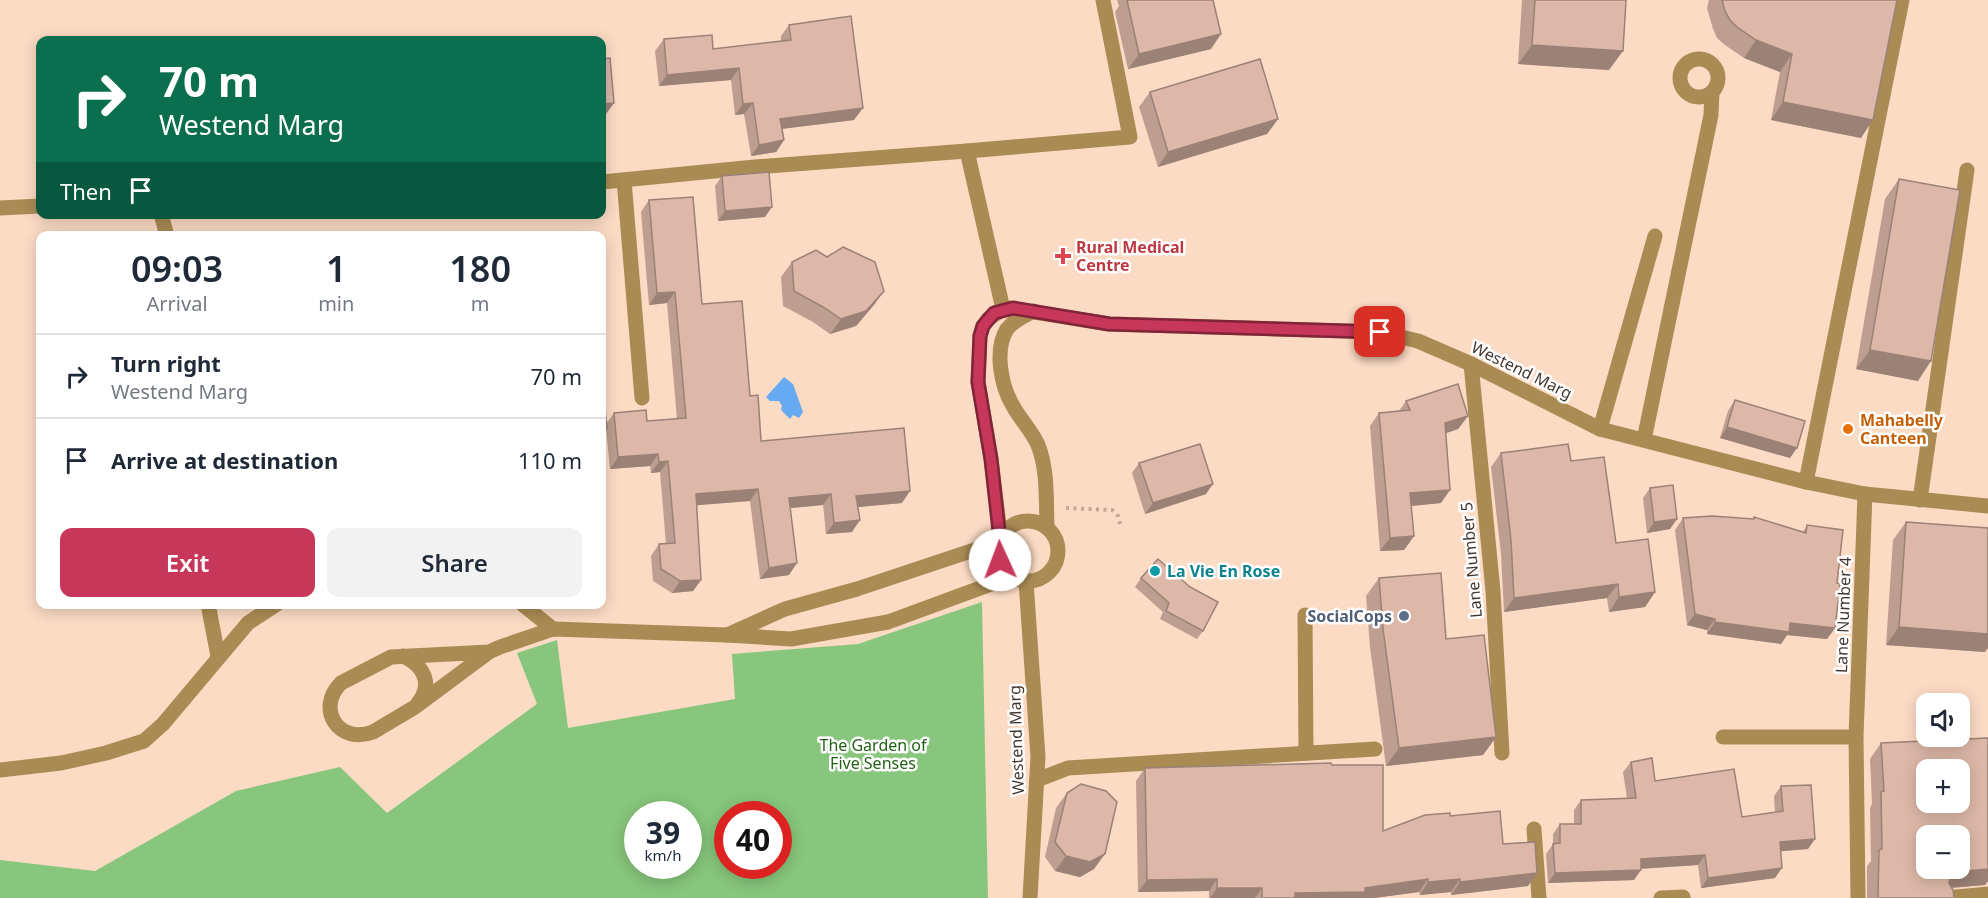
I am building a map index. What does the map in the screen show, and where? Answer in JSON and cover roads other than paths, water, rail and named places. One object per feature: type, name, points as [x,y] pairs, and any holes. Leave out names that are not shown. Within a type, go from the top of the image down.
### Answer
[{"type":"street","points":[[606,182],[755,167],[1130,137],[1103,0]]},
{"type":"street","points":[[1806,482],[1902,0]]},
{"type":"street","points":[[1644,440],[1711,115],[1712,92]]},
{"type":"street","points":[[967,151],[1003,309]]},
{"type":"street","points":[[1920,500],[1967,170]]},
{"type":"street","points":[[624,180],[642,398]]},
{"type":"street","points":[[0,208],[36,206]]},
{"type":"street","points":[[1600,429],[1655,236]]},
{"type":"street","name":"Westend Marg","points":[[1030,898],[1038,757],[1020,578],[1007,572],[1000,560],[991,459],[978,382],[980,336],[983,326],[988,319],[1003,309],[1013,308],[1109,324],[1380,332],[1418,341],[1471,364],[1600,429],[1806,482],[1865,494],[1988,506]]},
{"type":"street","points":[[1034,311],[1011,324],[1000,352],[1003,380],[1011,403],[1037,444],[1044,464],[1047,528]]},
{"type":"street","name":"Lane Number 5","points":[[1471,364],[1493,591],[1502,753]]},
{"type":"street","name":"Lane Number 4","points":[[1858,898],[1856,736],[1865,494]]},
{"type":"street","points":[[415,707],[425,691],[424,672],[416,662],[404,656],[391,657],[341,683],[330,704],[332,719],[343,731],[366,735],[415,707],[489,652],[500,646],[553,629],[791,639],[888,622],[1020,578],[1041,578],[1056,562],[1058,555],[1056,540],[1047,528],[1032,521],[1017,524],[1010,527],[1000,540],[857,589],[784,609],[727,635]]},
{"type":"street","points":[[209,609],[218,656]]},
{"type":"street","points":[[0,770],[61,763],[106,753],[144,741],[163,724],[248,623],[269,609]]},
{"type":"street","points":[[528,609],[553,629]]},
{"type":"street","points":[[1305,615],[1306,753]]},
{"type":"street","points":[[391,657],[489,652]]},
{"type":"street","points":[[1724,737],[1856,736]]},
{"type":"street","points":[[1037,780],[1068,768],[1375,749]]},
{"type":"street","points":[[1534,829],[1539,898]]},
{"type":"street","points":[[1947,898],[1988,894]]},
{"type":"street","points":[[1661,898],[1683,897]]},
{"type":"water","points":[[784,377],[793,384],[803,412],[799,418],[793,415],[790,419],[781,410],[782,406],[779,401],[770,401],[766,397]]},
{"type":"place","name":"Rural Medical Centre","points":[[1063,256]]},
{"type":"place","name":"Mahabelly Canteen","points":[[1848,429]]},
{"type":"place","name":"La Vie En Rose","points":[[1155,571]]},
{"type":"place","name":"SocialCops","points":[[1404,616]]},
{"type":"park label","name":"The Garden of Five Senses","points":[[873,754]]}]
